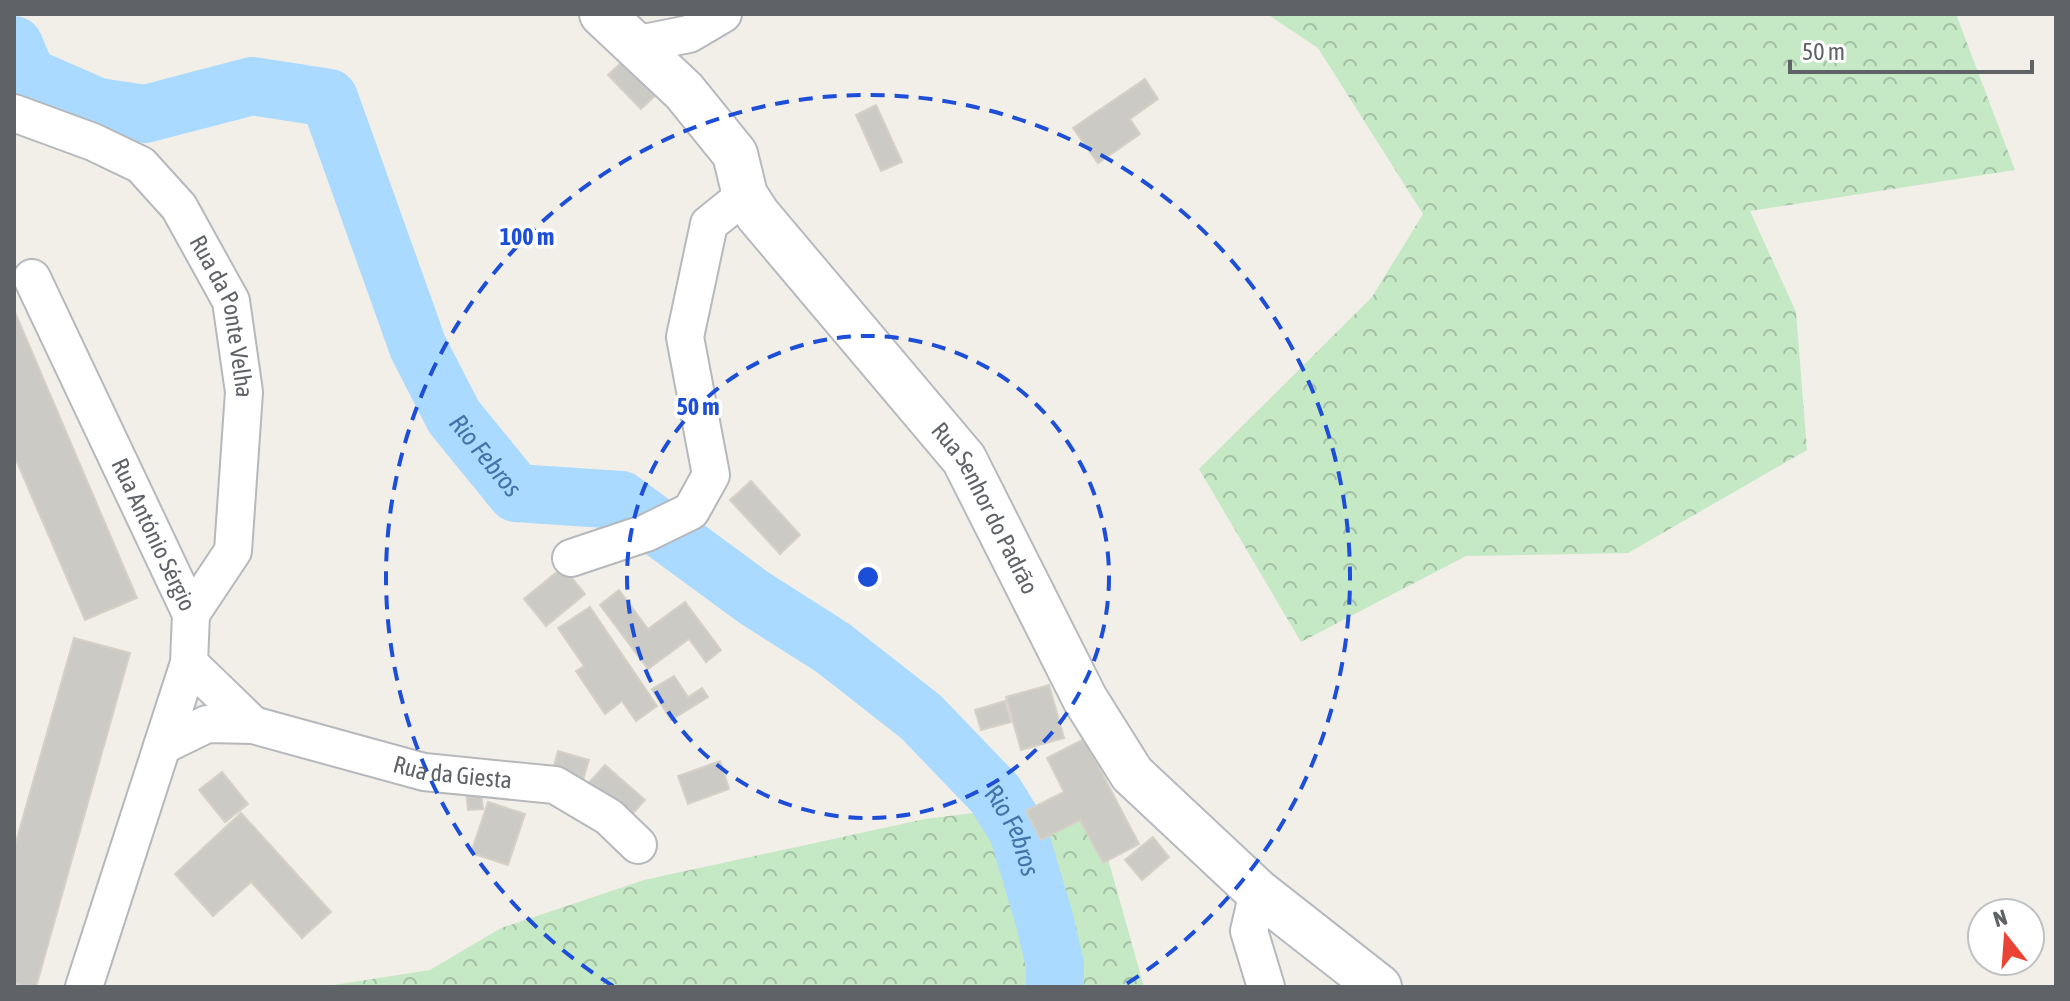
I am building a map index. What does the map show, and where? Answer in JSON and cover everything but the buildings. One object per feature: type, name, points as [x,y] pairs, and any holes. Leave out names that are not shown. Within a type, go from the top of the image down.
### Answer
[{"type":"street","name":"Rua Senhor do Padrão","points":[[602,14],[684,91],[735,154],[745,195],[964,459],[1085,699],[1132,774],[1258,892],[1379,987]]},
{"type":"street","points":[[634,45],[689,34],[723,14]]},
{"type":"street","name":"Rua da Ponte Velha","points":[[14,113],[93,142],[141,165],[179,207],[231,301],[244,392],[233,551],[191,614]]},
{"type":"street","points":[[571,558],[658,527],[691,511],[711,475],[685,337],[709,224],[745,195]]},
{"type":"street","name":"Rua António Sérgio","points":[[32,278],[191,614],[189,663],[84,987]]},
{"type":"street","name":"Rua da Giesta","points":[[189,663],[253,725]]},
{"type":"street","name":"Rua da Giesta","points":[[162,746],[207,724],[253,725],[424,772],[555,785],[609,817],[638,845]]},
{"type":"street","points":[[1258,892],[1249,931],[1266,987]]},
{"type":"green space","points":[[1267,14],[1956,14],[2015,170],[1750,211],[1796,312],[1807,450],[1628,553],[1466,556],[1301,642],[1199,469],[1372,297],[1423,214],[1318,48]]},
{"type":"green space","points":[[1053,803],[1096,816],[1144,987],[321,987],[430,970],[501,928],[644,880],[925,819]]},
{"type":"waterway","name":"Rio Febros","points":[[14,45],[27,76],[98,107],[145,114],[252,86],[329,98],[418,347],[454,417],[516,493],[621,500],[753,597],[833,648],[921,717],[995,794],[1018,831],[1044,918],[1055,965],[1055,987]]}]
